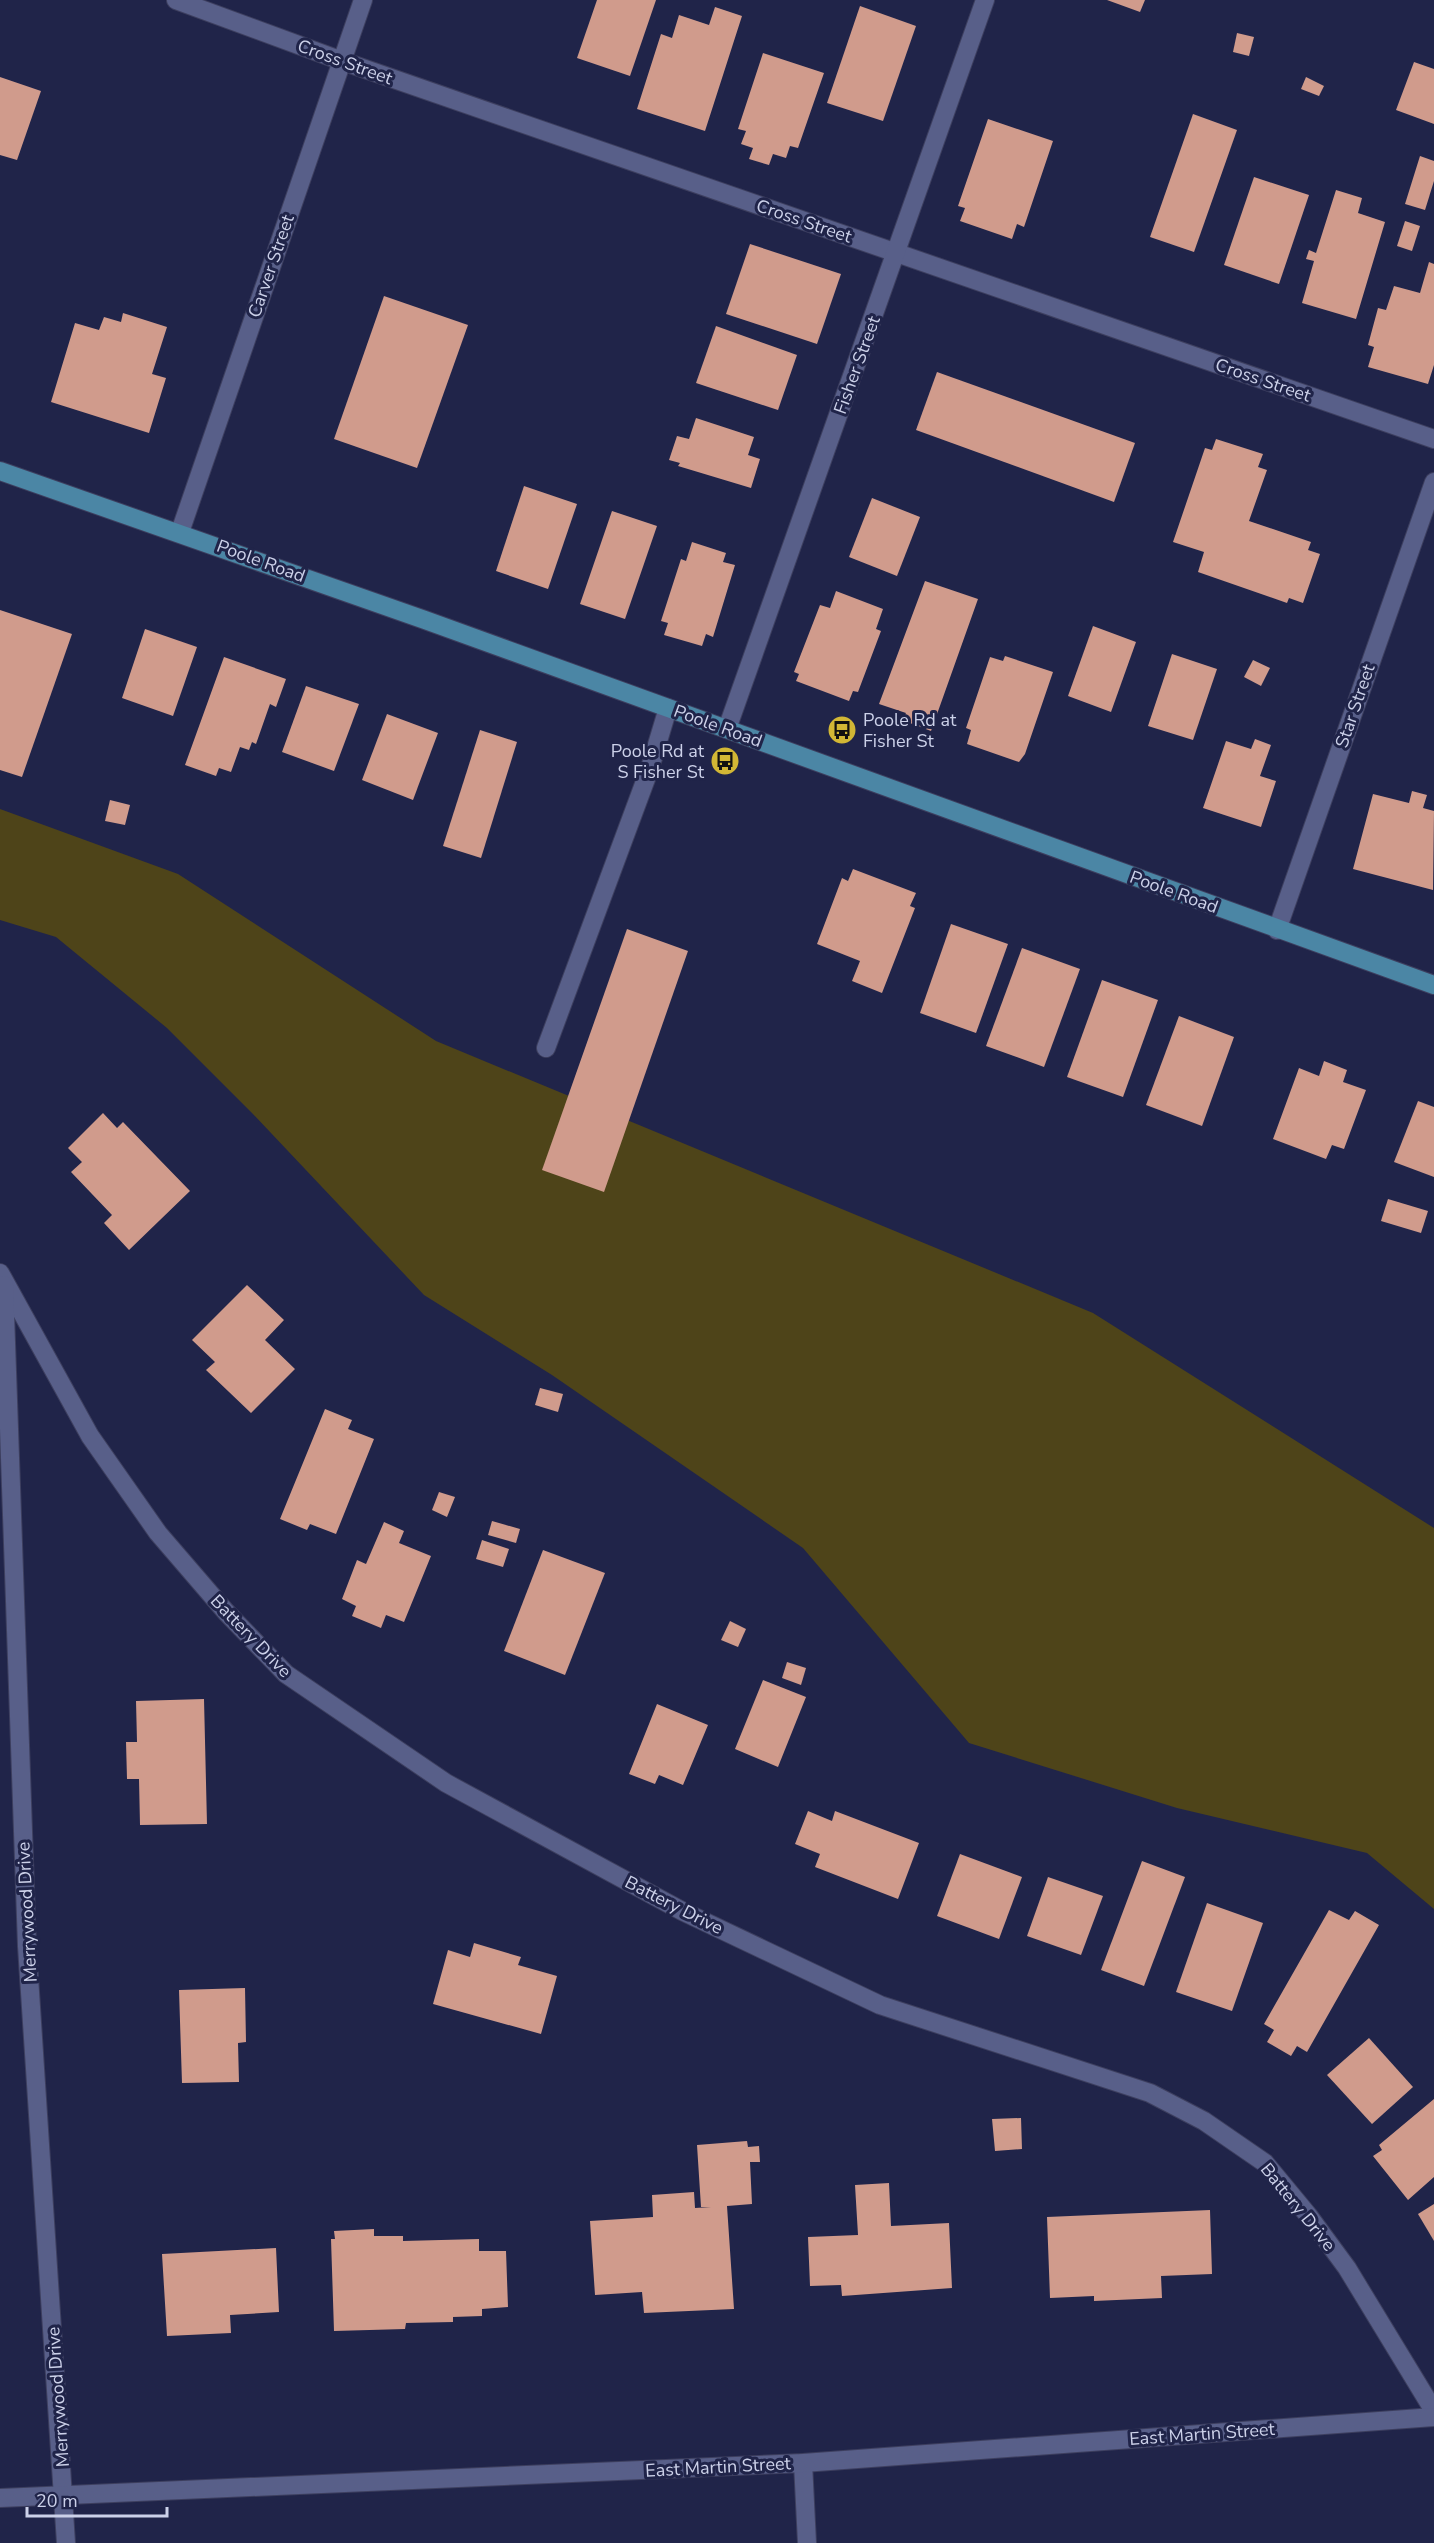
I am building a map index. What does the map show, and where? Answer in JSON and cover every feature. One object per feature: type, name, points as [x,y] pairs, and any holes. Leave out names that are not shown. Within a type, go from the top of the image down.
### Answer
[{"type":"main road","name":"Poole Road","points":[[0,471],[180,532],[1276,930],[1434,985]]},
{"type":"street","name":"Cross Street","points":[[176,0],[342,61],[1434,439]]},
{"type":"street","name":"Carver Street","points":[[180,532],[363,0]]},
{"type":"street","name":"Fisher Street","points":[[727,729],[985,0]]},
{"type":"street","name":"Star Street","points":[[1276,930],[1434,482]]},
{"type":"street","points":[[546,1048],[650,768],[668,708]]},
{"type":"street","name":"Battery Drive","points":[[2,1276],[90,1436],[158,1533],[226,1612],[286,1674],[446,1783],[682,1911],[880,2005],[1150,2093],[1204,2121],[1265,2163],[1308,2215],[1347,2268],[1434,2411]]},
{"type":"street","name":"Merrywood Drive","points":[[2,1276],[27,1946],[66,2543]]},
{"type":"street","name":"East Martin Street","points":[[0,2498],[803,2463],[1434,2417]]},
{"type":"street","points":[[803,2463],[807,2543]]},
{"type":"shaded area","points":[[0,809],[178,874],[436,1041],[1093,1313],[1434,1528],[1434,1909],[1367,1853],[1177,1808],[969,1743],[803,1548],[552,1375],[424,1295],[252,1113],[167,1028],[56,937],[0,920]]},
{"type":"building","points":[[597,0],[656,0],[630,76],[577,58]]},
{"type":"building","points":[[1107,0],[1145,0],[1140,12]]},
{"type":"building","points":[[860,6],[916,26],[883,121],[827,103]]},
{"type":"building","points":[[715,7],[742,16],[705,131],[637,109],[661,34],[672,38],[679,15],[709,25]]},
{"type":"building","points":[[1237,33],[1254,37],[1249,56],[1233,52]]},
{"type":"building","points":[[763,53],[824,73],[798,148],[790,146],[786,158],[773,154],[769,165],[749,159],[753,148],[741,144],[746,131],[738,129]]},
{"type":"building","points":[[1414,62],[1434,69],[1434,124],[1396,110]]},
{"type":"building","points":[[0,77],[41,91],[17,160],[0,155]]},
{"type":"building","points":[[1306,77],[1324,86],[1319,96],[1301,89]]},
{"type":"building","points":[[1193,114],[1237,130],[1194,252],[1150,237]]},
{"type":"building","points":[[988,119],[1053,141],[1024,227],[1017,224],[1012,239],[960,221],[965,208],[958,206]]},
{"type":"building","points":[[1420,156],[1434,161],[1434,181],[1425,210],[1405,204]]},
{"type":"building","points":[[1254,177],[1309,195],[1279,284],[1224,265]]},
{"type":"building","points":[[1336,190],[1362,198],[1358,213],[1385,222],[1356,319],[1302,303],[1314,261],[1306,259],[1309,250],[1316,253]]},
{"type":"building","points":[[1405,221],[1420,226],[1412,251],[1397,246]]},
{"type":"building","points":[[750,244],[841,274],[817,344],[726,314]]},
{"type":"building","points":[[1429,262],[1434,264],[1434,365],[1428,384],[1368,367],[1374,347],[1368,345],[1378,308],[1386,310],[1394,286],[1420,293]]},
{"type":"building","points":[[384,296],[468,325],[417,468],[334,439]]},
{"type":"building","points":[[123,313],[167,327],[152,374],[166,378],[149,433],[51,402],[75,323],[99,330],[104,317],[121,322]]},
{"type":"building","points":[[716,326],[797,355],[778,410],[696,383]]},
{"type":"building","points":[[937,372],[1135,443],[1114,502],[916,430]]},
{"type":"building","points":[[696,418],[754,437],[748,455],[760,459],[751,488],[678,466],[680,463],[669,460],[677,436],[689,439]]},
{"type":"building","points":[[1216,439],[1263,454],[1258,467],[1267,470],[1249,521],[1311,542],[1308,550],[1320,554],[1303,603],[1289,598],[1287,603],[1198,572],[1204,552],[1173,542],[1205,448],[1212,450]]},
{"type":"building","points":[[524,486],[577,504],[548,589],[496,571]]},
{"type":"building","points":[[872,498],[920,517],[897,576],[849,557]]},
{"type":"building","points":[[612,511],[657,526],[625,619],[580,604]]},
{"type":"building","points":[[692,542],[726,553],[723,562],[735,565],[713,637],[706,634],[702,646],[664,635],[668,623],[661,621],[681,559],[686,561]]},
{"type":"building","points":[[925,581],[978,599],[931,731],[902,720],[906,713],[879,704]]},
{"type":"building","points":[[836,591],[883,609],[876,629],[881,631],[858,692],[853,691],[849,701],[796,681],[799,674],[794,672],[820,605],[830,608]]},
{"type":"building","points":[[0,610],[72,634],[22,777],[0,770]]},
{"type":"building","points":[[1093,626],[1136,642],[1111,712],[1068,696]]},
{"type":"building","points":[[145,629],[197,647],[173,716],[122,698]]},
{"type":"building","points":[[1172,654],[1217,669],[1193,740],[1148,726]]},
{"type":"building","points":[[1005,656],[1053,672],[1025,754],[1019,762],[967,744],[971,730],[966,728],[990,657],[1003,661]]},
{"type":"building","points":[[224,657],[286,679],[276,707],[270,704],[256,744],[252,742],[249,750],[240,747],[231,772],[219,768],[216,776],[185,765]]},
{"type":"building","points":[[1253,660],[1270,668],[1261,686],[1244,677]]},
{"type":"building","points":[[306,686],[359,704],[334,771],[282,752]]},
{"type":"building","points":[[387,714],[438,733],[413,800],[362,780]]},
{"type":"building","points":[[480,730],[517,742],[481,858],[443,846]]},
{"type":"building","points":[[1255,739],[1271,745],[1260,776],[1276,781],[1261,827],[1203,808],[1226,741],[1251,749]]},
{"type":"building","points":[[1412,791],[1427,795],[1423,808],[1434,811],[1433,890],[1353,869],[1373,794],[1409,803]]},
{"type":"building","points":[[110,800],[130,805],[125,825],[105,821]]},
{"type":"building","points":[[853,869],[916,893],[910,906],[915,908],[882,993],[852,981],[860,961],[817,944],[842,878],[848,881]]},
{"type":"building","points":[[951,924],[1008,944],[976,1033],[920,1013]]},
{"type":"building","points":[[627,929],[688,951],[604,1192],[542,1170]]},
{"type":"building","points":[[1022,948],[1080,969],[1044,1067],[986,1046]]},
{"type":"building","points":[[1102,980],[1158,1000],[1123,1097],[1067,1077]]},
{"type":"building","points":[[1179,1016],[1234,1037],[1202,1126],[1146,1105]]},
{"type":"building","points":[[1324,1061],[1347,1070],[1343,1082],[1366,1090],[1344,1149],[1332,1145],[1326,1159],[1273,1139],[1299,1068],[1319,1076]]},
{"type":"building","points":[[1418,1101],[1434,1107],[1434,1177],[1394,1162]]},
{"type":"building","points":[[103,1113],[117,1128],[123,1122],[190,1191],[129,1250],[104,1223],[112,1215],[71,1172],[82,1162],[68,1148]]},
{"type":"building","points":[[1388,1199],[1428,1211],[1421,1233],[1381,1221]]},
{"type":"building","points":[[247,1285],[284,1320],[265,1340],[295,1369],[251,1413],[206,1370],[215,1362],[192,1340]]},
{"type":"building","points":[[540,1388],[563,1394],[558,1412],[535,1405]]},
{"type":"building","points":[[325,1409],[352,1420],[348,1429],[374,1439],[336,1534],[310,1524],[307,1530],[280,1519]]},
{"type":"building","points":[[439,1492],[455,1497],[447,1517],[432,1510]]},
{"type":"building","points":[[492,1521],[520,1529],[516,1543],[488,1535]]},
{"type":"building","points":[[384,1522],[404,1531],[399,1543],[431,1556],[404,1622],[386,1615],[381,1628],[352,1616],[356,1606],[342,1599],[357,1560],[366,1564]]},
{"type":"building","points":[[482,1540],[509,1549],[503,1567],[476,1559]]},
{"type":"building","points":[[543,1550],[605,1573],[565,1675],[504,1651]]},
{"type":"building","points":[[730,1621],[746,1629],[738,1647],[721,1640]]},
{"type":"building","points":[[787,1662],[806,1668],[801,1685],[782,1678]]},
{"type":"building","points":[[763,1680],[806,1697],[778,1767],[735,1749]]},
{"type":"building","points":[[204,1699],[207,1824],[140,1825],[139,1779],[127,1779],[126,1742],[137,1742],[136,1701]]},
{"type":"building","points":[[657,1704],[708,1725],[683,1785],[659,1775],[655,1784],[629,1774]]},
{"type":"building","points":[[808,1811],[832,1821],[835,1811],[919,1843],[898,1899],[815,1867],[820,1854],[795,1844]]},
{"type":"building","points":[[960,1854],[1022,1877],[999,1939],[937,1916]]},
{"type":"building","points":[[1142,1861],[1185,1877],[1144,1986],[1101,1970]]},
{"type":"building","points":[[1048,1877],[1103,1896],[1081,1955],[1027,1936]]},
{"type":"building","points":[[1207,1903],[1263,1923],[1232,2011],[1176,1992]]},
{"type":"building","points":[[1329,1910],[1349,1920],[1355,1911],[1379,1925],[1307,2052],[1297,2046],[1291,2056],[1267,2042],[1274,2030],[1264,2024]]},
{"type":"building","points":[[474,1943],[521,1957],[518,1965],[557,1976],[541,2034],[433,2004],[448,1950],[470,1957]]},
{"type":"building","points":[[245,1988],[246,2042],[238,2043],[239,2082],[182,2083],[179,1990]]},
{"type":"building","points":[[1369,2038],[1413,2087],[1372,2124],[1327,2075]]},
{"type":"building","points":[[1434,2099],[1434,2177],[1408,2200],[1373,2156],[1382,2150],[1379,2145]]},
{"type":"building","points":[[1021,2118],[1022,2149],[995,2151],[992,2119]]},
{"type":"building","points":[[747,2141],[748,2147],[759,2146],[760,2162],[750,2162],[752,2204],[727,2206],[734,2309],[644,2313],[642,2292],[595,2295],[590,2221],[653,2217],[652,2195],[694,2192],[695,2208],[711,2207],[701,2207],[697,2145]]},
{"type":"building","points":[[889,2183],[891,2226],[949,2223],[952,2288],[842,2296],[841,2285],[810,2286],[808,2237],[858,2235],[855,2185]]},
{"type":"building","points":[[1434,2204],[1434,2241],[1418,2214]]},
{"type":"building","points":[[1210,2210],[1212,2274],[1161,2276],[1162,2298],[1094,2301],[1094,2296],[1050,2298],[1047,2217]]},
{"type":"building","points":[[374,2229],[374,2236],[403,2236],[403,2241],[479,2239],[479,2251],[506,2251],[508,2307],[482,2309],[482,2316],[453,2317],[453,2322],[406,2323],[405,2329],[334,2331],[331,2239],[335,2239],[334,2231]]},
{"type":"building","points":[[276,2248],[279,2312],[230,2315],[231,2333],[167,2336],[162,2254]]},
{"type":"place","name":"Poole Rd at Fisher St","points":[[842,730]]},
{"type":"place","name":"Poole Rd at S Fisher St","points":[[725,761]]}]
